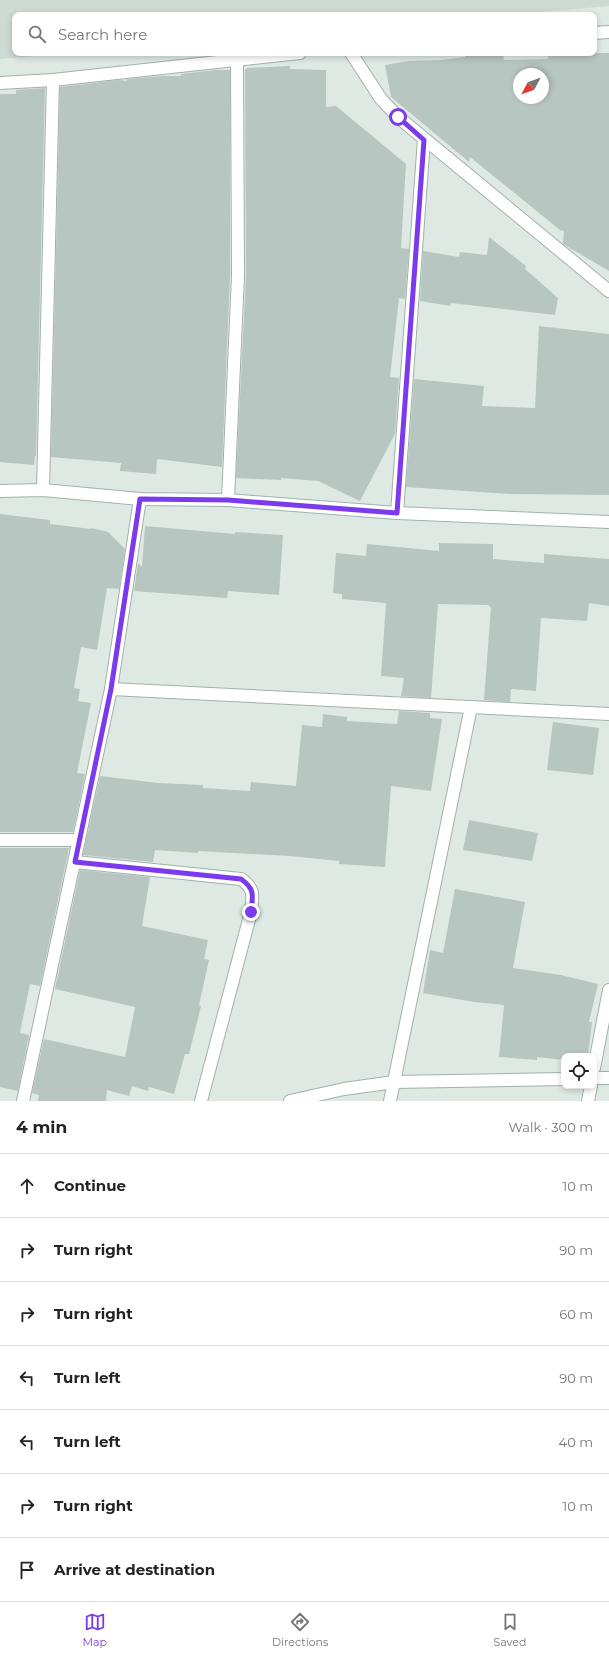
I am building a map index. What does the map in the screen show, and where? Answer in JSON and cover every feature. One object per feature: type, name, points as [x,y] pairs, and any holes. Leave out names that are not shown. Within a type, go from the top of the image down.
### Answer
[{"type":"street","points":[[597,32],[609,32]]},
{"type":"street","points":[[0,83],[53,80],[276,56]]},
{"type":"street","points":[[353,56],[381,99],[398,117],[609,292]]},
{"type":"street","points":[[228,500],[238,275],[237,61]]},
{"type":"street","points":[[43,490],[53,80]]},
{"type":"street","points":[[397,513],[424,140]]},
{"type":"street","points":[[0,491],[43,490],[140,499],[228,500],[397,513],[609,522]]},
{"type":"street","points":[[23,1101],[111,689],[140,499]]},
{"type":"street","points":[[111,689],[609,714]]},
{"type":"street","points":[[390,1101],[471,708]]},
{"type":"street","points":[[0,840],[79,840]]},
{"type":"street","points":[[75,862],[241,879],[249,885],[252,896],[251,912],[201,1101]]},
{"type":"street","points":[[597,1053],[609,990]]},
{"type":"street","points":[[597,1078],[609,1078]]},
{"type":"street","points":[[290,1101],[344,1089],[394,1082],[561,1079]]},
{"type":"street","points":[[588,1101],[590,1089]]},
{"type":"shaded area","points":[[0,0],[609,0],[609,6],[540,12],[12,12],[12,56],[36,56],[0,59]]},
{"type":"building","points":[[597,53],[609,53],[609,271],[563,244],[564,231],[560,230],[470,157],[469,162],[391,97],[385,65],[409,61],[441,60],[465,56],[503,56],[504,60],[548,59],[548,56],[597,56]]},
{"type":"building","points":[[290,66],[290,69],[326,70],[326,107],[336,106],[406,164],[401,248],[409,249],[405,299],[399,298],[390,377],[399,378],[395,434],[360,501],[318,481],[281,478],[281,480],[236,478],[246,275],[245,69]]},
{"type":"building","points":[[215,70],[230,70],[230,275],[222,467],[157,459],[156,474],[120,471],[121,463],[51,457],[60,87],[118,80],[127,81],[127,79],[181,76],[181,74]]},
{"type":"building","points":[[45,88],[36,456],[34,465],[0,462],[0,94],[16,94],[16,90]]},
{"type":"building","points":[[489,237],[526,266],[525,269],[558,298],[555,315],[451,303],[450,306],[420,301],[423,251],[459,257],[460,252],[487,255]]},
{"type":"building","points":[[539,326],[609,334],[609,495],[511,494],[406,487],[414,379],[484,386],[482,406],[535,408]]},
{"type":"building","points":[[0,514],[50,520],[50,524],[91,528],[108,532],[125,549],[119,589],[107,588],[97,650],[81,647],[74,688],[80,689],[78,701],[91,703],[77,773],[85,774],[73,832],[0,832]]},
{"type":"building","points":[[145,526],[235,534],[235,532],[283,535],[279,595],[228,591],[227,598],[134,591],[138,563],[142,567]]},
{"type":"building","points":[[439,543],[493,544],[493,559],[544,563],[544,554],[609,559],[609,606],[589,603],[587,621],[541,618],[536,691],[511,689],[510,702],[484,700],[491,607],[489,607],[489,605],[438,604],[431,698],[401,696],[404,678],[381,676],[386,603],[342,599],[342,594],[333,593],[336,553],[366,556],[367,544],[439,551]]},
{"type":"building","points":[[399,711],[430,713],[430,718],[442,719],[431,791],[391,786],[385,867],[339,864],[339,861],[290,856],[198,851],[198,853],[155,850],[153,862],[83,855],[100,776],[158,783],[203,785],[203,788],[250,791],[251,782],[296,786],[302,725],[322,727],[323,714],[347,717],[347,721],[397,724]]},
{"type":"building","points":[[553,722],[599,728],[593,775],[547,770]]},
{"type":"building","points":[[469,820],[538,833],[532,861],[463,850]]},
{"type":"building","points":[[0,848],[69,848],[40,986],[30,984],[20,1033],[29,1035],[18,1091],[0,1087]]},
{"type":"building","points":[[80,870],[150,877],[142,926],[208,940],[204,959],[209,960],[199,1005],[201,1006],[189,1054],[185,1054],[174,1094],[149,1087],[148,1091],[132,1086],[129,1096],[107,1090],[106,1101],[38,1101],[39,1095],[32,1093],[44,1039],[125,1057],[135,1007],[55,989]]},
{"type":"building","points":[[455,889],[525,902],[513,968],[561,975],[598,984],[589,1022],[592,1022],[588,1053],[561,1053],[561,1060],[537,1057],[537,1060],[499,1057],[504,1005],[474,1002],[423,993],[430,950],[443,953]]},
{"type":"route","points":[[251,912],[252,896],[249,885],[241,879],[75,862],[111,689],[140,499],[228,500],[397,513],[424,140],[398,117]]}]
